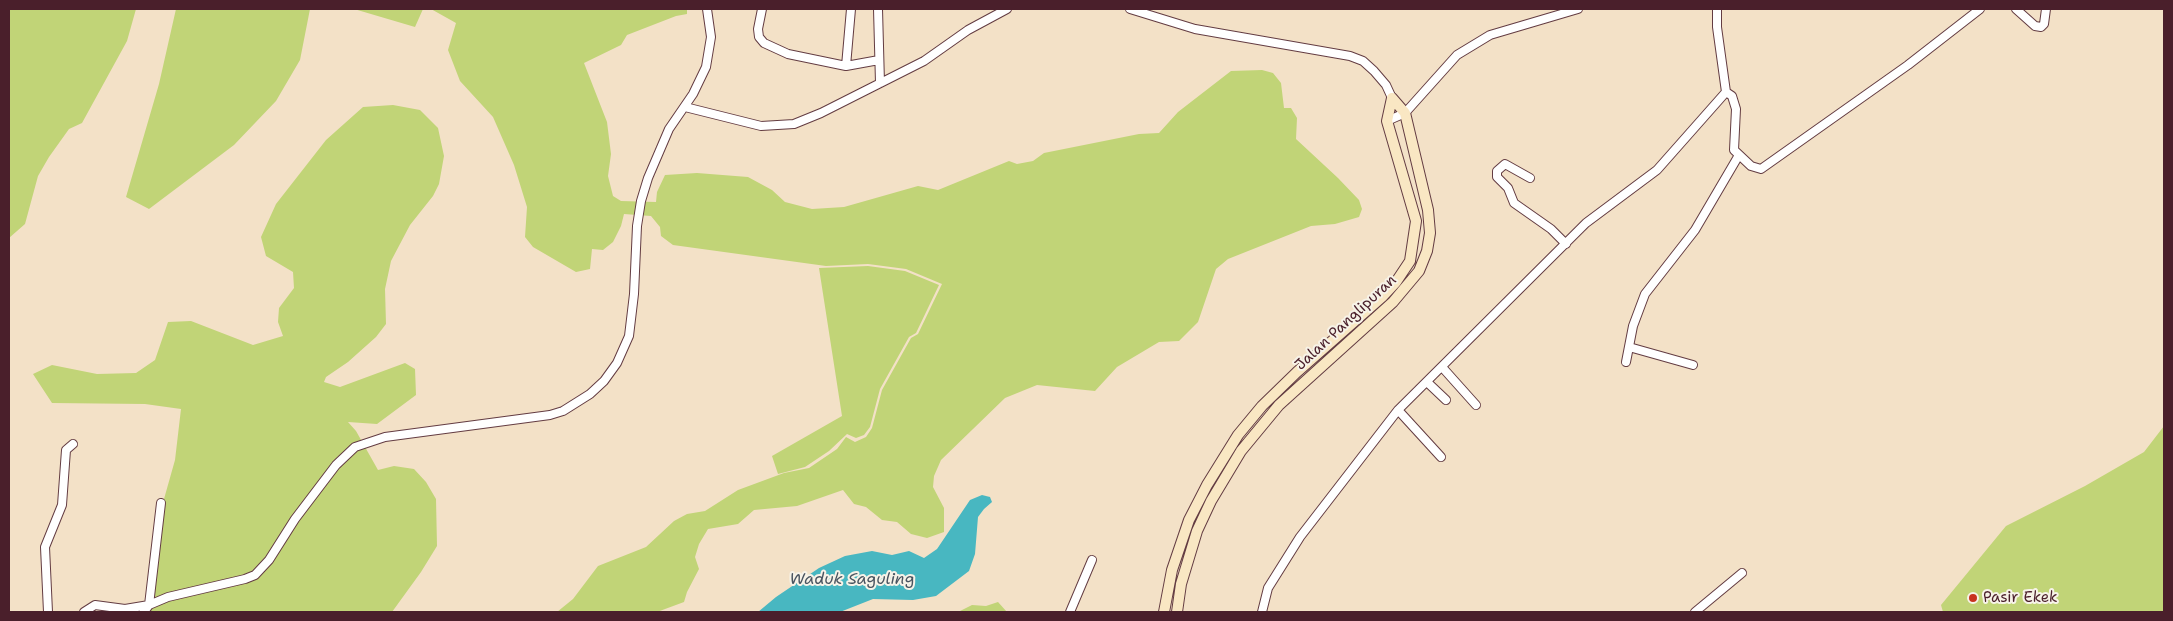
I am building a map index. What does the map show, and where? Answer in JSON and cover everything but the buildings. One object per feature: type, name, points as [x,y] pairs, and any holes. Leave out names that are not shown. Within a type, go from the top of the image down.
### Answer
[{"type":"main road","name":"Jalan Panglipuran","points":[[1177,612],[1181,584],[1197,531],[1232,465],[1255,433],[1279,405],[1401,294],[1419,271],[1427,251],[1430,233],[1428,210],[1404,112],[1392,98]]},
{"type":"main road","name":"Jalan Panglipuran","points":[[1164,612],[1178,546],[1207,485],[1225,454],[1249,421],[1297,372],[1382,297],[1396,282],[1410,261],[1416,221],[1387,121],[1392,98]]},
{"type":"main road","points":[[1297,372],[1304,382]]},
{"type":"street","points":[[84,612],[96,604],[125,609],[149,604],[168,597],[245,579],[255,574],[269,560],[295,519],[336,465],[355,447],[385,437],[526,420],[550,415],[563,410],[590,394],[604,381],[617,363],[629,336],[641,200],[648,178],[669,129],[685,107],[706,67],[711,37],[707,9]]},
{"type":"street","points":[[762,9],[758,29],[759,37],[764,43],[788,54],[846,66],[879,60]]},
{"type":"street","points":[[846,66],[852,9]]},
{"type":"street","points":[[878,9],[880,83]]},
{"type":"street","points":[[685,107],[761,126],[794,124],[821,113],[924,61],[968,30],[1007,9]]},
{"type":"street","points":[[1130,9],[1195,29],[1350,56],[1362,61],[1374,70],[1386,85],[1392,98]]},
{"type":"street","points":[[1387,121],[1404,112],[1456,55],[1490,35],[1578,9]]},
{"type":"street","points":[[1717,9],[1717,27],[1726,92],[1732,96],[1736,104],[1737,116],[1734,146],[1739,155],[1750,166],[1757,169],[1765,168],[1832,117],[1908,65],[1980,9]]},
{"type":"street","points":[[2016,9],[2035,26],[2041,27],[2044,24],[2046,9]]},
{"type":"street","points":[[1262,612],[1268,588],[1300,537],[1398,410],[1586,223],[1657,170],[1726,92]]},
{"type":"street","points":[[1626,362],[1636,314],[1645,294],[1695,230],[1739,155]]},
{"type":"street","points":[[1530,178],[1505,164],[1497,171],[1497,177],[1508,188],[1514,203],[1551,229],[1566,244]]},
{"type":"street","points":[[1629,347],[1693,365]]},
{"type":"street","points":[[1442,367],[1476,405]]},
{"type":"street","points":[[1427,382],[1446,400]]},
{"type":"street","points":[[1398,410],[1441,457]]},
{"type":"street","points":[[48,612],[45,547],[62,505],[66,450],[73,444]]},
{"type":"street","points":[[144,612],[149,604],[162,503]]},
{"type":"street","points":[[1070,612],[1092,560]]},
{"type":"street","points":[[1695,612],[1742,573]]},
{"type":"green space","points":[[9,9],[136,9],[127,41],[82,123],[69,129],[49,157],[38,176],[25,224],[9,238]]},
{"type":"green space","points":[[176,9],[310,9],[300,60],[276,101],[234,145],[149,209],[126,197],[159,84]]},
{"type":"green space","points":[[354,9],[423,9],[415,27]]},
{"type":"green space","points":[[431,9],[687,9],[687,14],[676,16],[627,35],[621,45],[584,63],[607,122],[611,154],[608,176],[613,196],[621,201],[656,202],[657,192],[665,175],[697,173],[748,177],[772,190],[785,202],[812,209],[844,207],[918,186],[938,190],[1009,161],[1017,164],[1033,161],[1044,153],[1139,134],[1159,133],[1178,112],[1231,71],[1262,70],[1273,73],[1281,83],[1284,108],[1291,108],[1297,118],[1296,139],[1359,200],[1362,209],[1359,217],[1335,224],[1311,226],[1228,259],[1216,269],[1198,322],[1179,341],[1159,342],[1117,367],[1095,391],[1037,385],[1005,398],[941,460],[934,476],[933,487],[944,508],[944,532],[927,538],[911,534],[897,522],[882,520],[866,507],[854,504],[843,490],[797,506],[754,510],[738,524],[708,529],[699,544],[695,557],[699,569],[684,602],[657,612],[557,612],[573,599],[598,566],[646,547],[674,521],[687,514],[705,511],[738,490],[784,473],[809,468],[837,449],[846,437],[855,442],[866,437],[872,428],[882,390],[911,338],[918,334],[942,284],[906,269],[868,264],[826,266],[673,245],[661,236],[660,227],[651,216],[624,214],[621,226],[613,242],[603,250],[592,249],[590,269],[576,272],[533,247],[525,237],[527,207],[514,165],[493,117],[460,81],[448,50],[456,23]]},
{"type":"green space","points":[[393,105],[420,110],[438,128],[444,156],[439,184],[433,196],[410,225],[391,261],[385,289],[386,324],[376,337],[348,362],[326,377],[324,382],[340,387],[405,363],[415,369],[416,395],[377,424],[348,422],[356,431],[378,470],[394,466],[414,469],[426,482],[436,499],[437,546],[392,612],[150,612],[164,499],[175,460],[181,409],[145,404],[52,403],[33,374],[52,365],[97,374],[136,373],[155,360],[168,322],[191,321],[253,345],[283,336],[278,322],[279,308],[294,288],[293,272],[266,256],[261,237],[276,204],[326,140],[363,107]]},
{"type":"green space","points":[[868,266],[905,271],[939,285],[916,333],[909,337],[880,389],[870,427],[864,435],[856,438],[847,434],[829,451],[805,467],[778,474],[772,456],[842,416],[819,268]]},
{"type":"green space","points":[[2164,426],[2164,612],[1943,612],[1941,605],[2006,526],[2085,486],[2144,452]]},
{"type":"green space","points":[[998,602],[1007,612],[958,612],[972,605],[986,606]]},
{"type":"water","name":"Waduk Saguling","points":[[982,495],[990,497],[992,502],[978,517],[975,554],[969,571],[936,596],[913,600],[873,599],[840,612],[758,612],[776,597],[819,568],[845,556],[872,551],[892,555],[909,551],[924,558],[937,549],[970,500]]},
{"type":"place","name":"Pasir Ekek","points":[[1973,598]]}]
